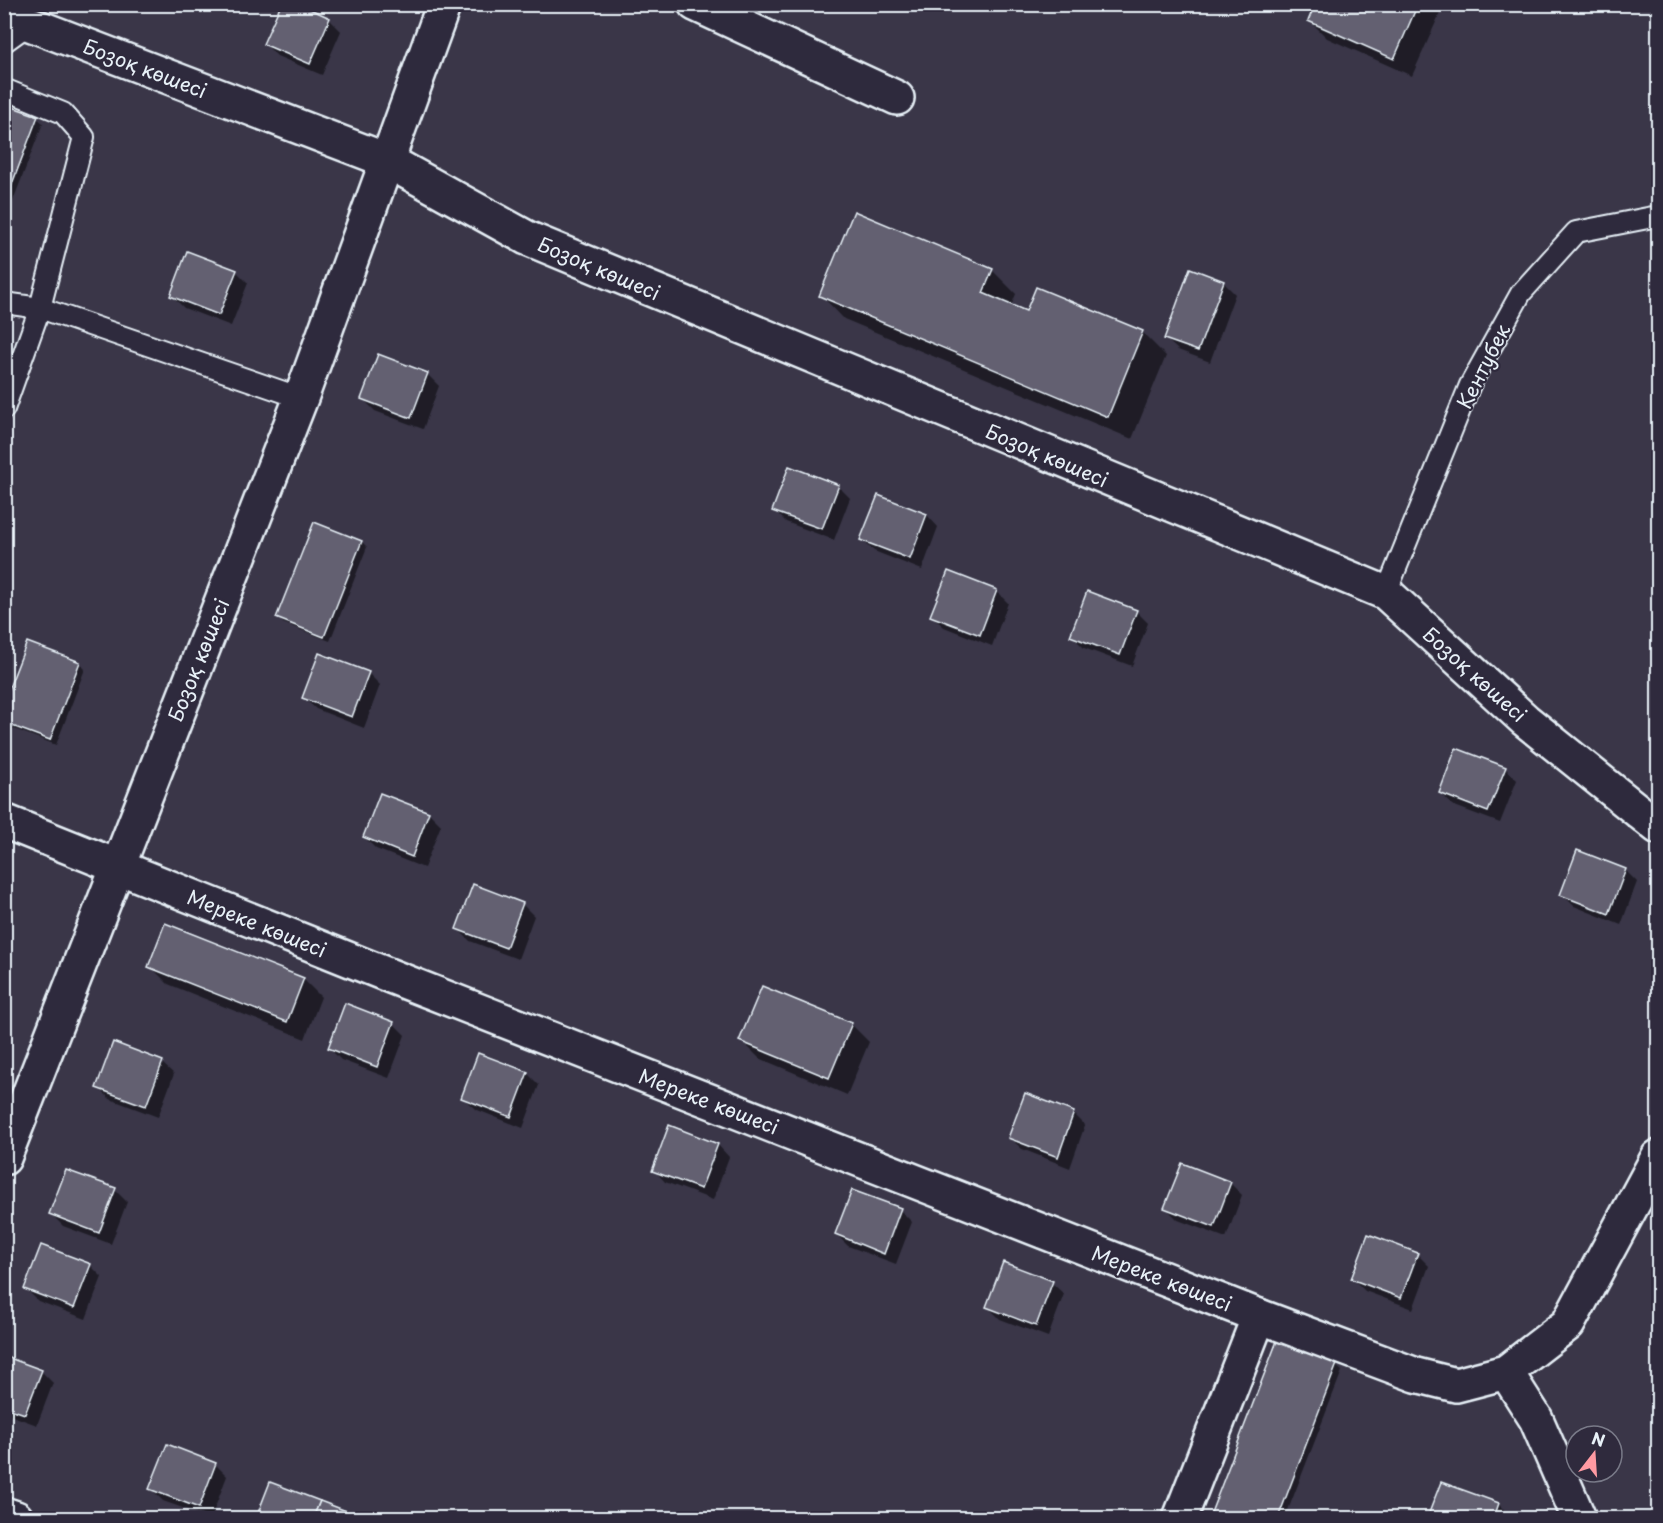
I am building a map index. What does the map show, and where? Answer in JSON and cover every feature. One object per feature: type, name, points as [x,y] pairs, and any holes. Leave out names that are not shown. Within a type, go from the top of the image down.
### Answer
[{"type":"street","name":"Бозоқ көшесі","points":[[4,1158],[301,398],[444,4]]},
{"type":"street","points":[[695,4],[897,98]]},
{"type":"street","name":"Бозоқ көшесі","points":[[13,27],[386,160],[527,238],[1386,593],[1525,720],[1659,827]]},
{"type":"street","name":"Мереке көшесі","points":[[4,821],[1259,1316],[1416,1375],[1456,1385],[1506,1372]]},
{"type":"street","points":[[1580,1518],[1536,1419],[1506,1372],[1568,1324],[1659,1157]]},
{"type":"street","points":[[1180,1518],[1259,1316]]},
{"type":"street","points":[[4,1514],[16,1518]]},
{"type":"lane","points":[[4,89],[63,113],[84,137],[40,308],[4,409]]},
{"type":"lane","name":"Кентубек","points":[[1386,593],[1470,385],[1521,293],[1576,232],[1659,216]]},
{"type":"lane","points":[[4,303],[40,308],[301,398]]},
{"type":"building","points":[[281,4],[299,4],[330,18],[310,64],[263,44]]},
{"type":"building","points":[[1315,4],[1418,4],[1394,59],[1308,21]]},
{"type":"building","points":[[4,104],[38,116],[4,205]]},
{"type":"building","points":[[854,211],[993,269],[983,293],[1026,311],[1036,287],[1143,331],[1108,417],[819,296]]},
{"type":"building","points":[[187,251],[237,270],[219,315],[170,296]]},
{"type":"building","points":[[1190,268],[1224,281],[1198,351],[1164,339]]},
{"type":"building","points":[[378,354],[428,373],[411,418],[361,399]]},
{"type":"building","points":[[789,466],[839,485],[822,529],[772,511]]},
{"type":"building","points":[[878,495],[927,514],[910,559],[860,540]]},
{"type":"building","points":[[314,522],[362,541],[324,637],[276,618]]},
{"type":"building","points":[[948,571],[997,590],[980,635],[930,616]]},
{"type":"building","points":[[1087,591],[1137,610],[1120,655],[1070,636]]},
{"type":"building","points":[[27,642],[80,662],[50,740],[4,723],[4,701]]},
{"type":"building","points":[[319,653],[369,672],[352,717],[302,698]]},
{"type":"building","points":[[1456,748],[1506,767],[1488,812],[1439,793]]},
{"type":"building","points":[[380,793],[429,812],[412,857],[363,837]]},
{"type":"building","points":[[1577,850],[1626,869],[1609,914],[1560,895]]},
{"type":"building","points":[[473,884],[523,903],[506,948],[456,929]]},
{"type":"building","points":[[165,923],[304,978],[287,1022],[148,967]]},
{"type":"building","points":[[762,986],[852,1023],[829,1078],[739,1041]]},
{"type":"building","points":[[345,1003],[394,1022],[377,1067],[328,1048]]},
{"type":"building","points":[[113,1042],[163,1061],[146,1106],[96,1088]]},
{"type":"building","points":[[478,1053],[528,1072],[511,1117],[461,1098]]},
{"type":"building","points":[[1025,1093],[1074,1112],[1058,1157],[1008,1138]]},
{"type":"building","points":[[669,1125],[718,1144],[701,1189],[652,1171]]},
{"type":"building","points":[[1182,1163],[1231,1182],[1214,1227],[1164,1208]]},
{"type":"building","points":[[66,1170],[116,1188],[99,1233],[49,1214]]},
{"type":"building","points":[[852,1190],[901,1208],[884,1254],[835,1234]]},
{"type":"building","points":[[1368,1234],[1418,1253],[1401,1298],[1351,1279]]},
{"type":"building","points":[[41,1245],[91,1264],[74,1308],[24,1289]]},
{"type":"building","points":[[1003,1262],[1053,1281],[1036,1326],[986,1307]]},
{"type":"building","points":[[1277,1341],[1337,1364],[1278,1518],[1209,1518]]},
{"type":"building","points":[[4,1356],[42,1370],[25,1414],[4,1407]]},
{"type":"building","points":[[167,1444],[216,1463],[199,1508],[149,1489]]},
{"type":"building","points":[[270,1482],[320,1501],[313,1518],[256,1518]]},
{"type":"building","points":[[1441,1482],[1499,1503],[1494,1518],[1427,1518]]},
{"type":"building","points":[[320,1501],[365,1518],[313,1518]]}]
